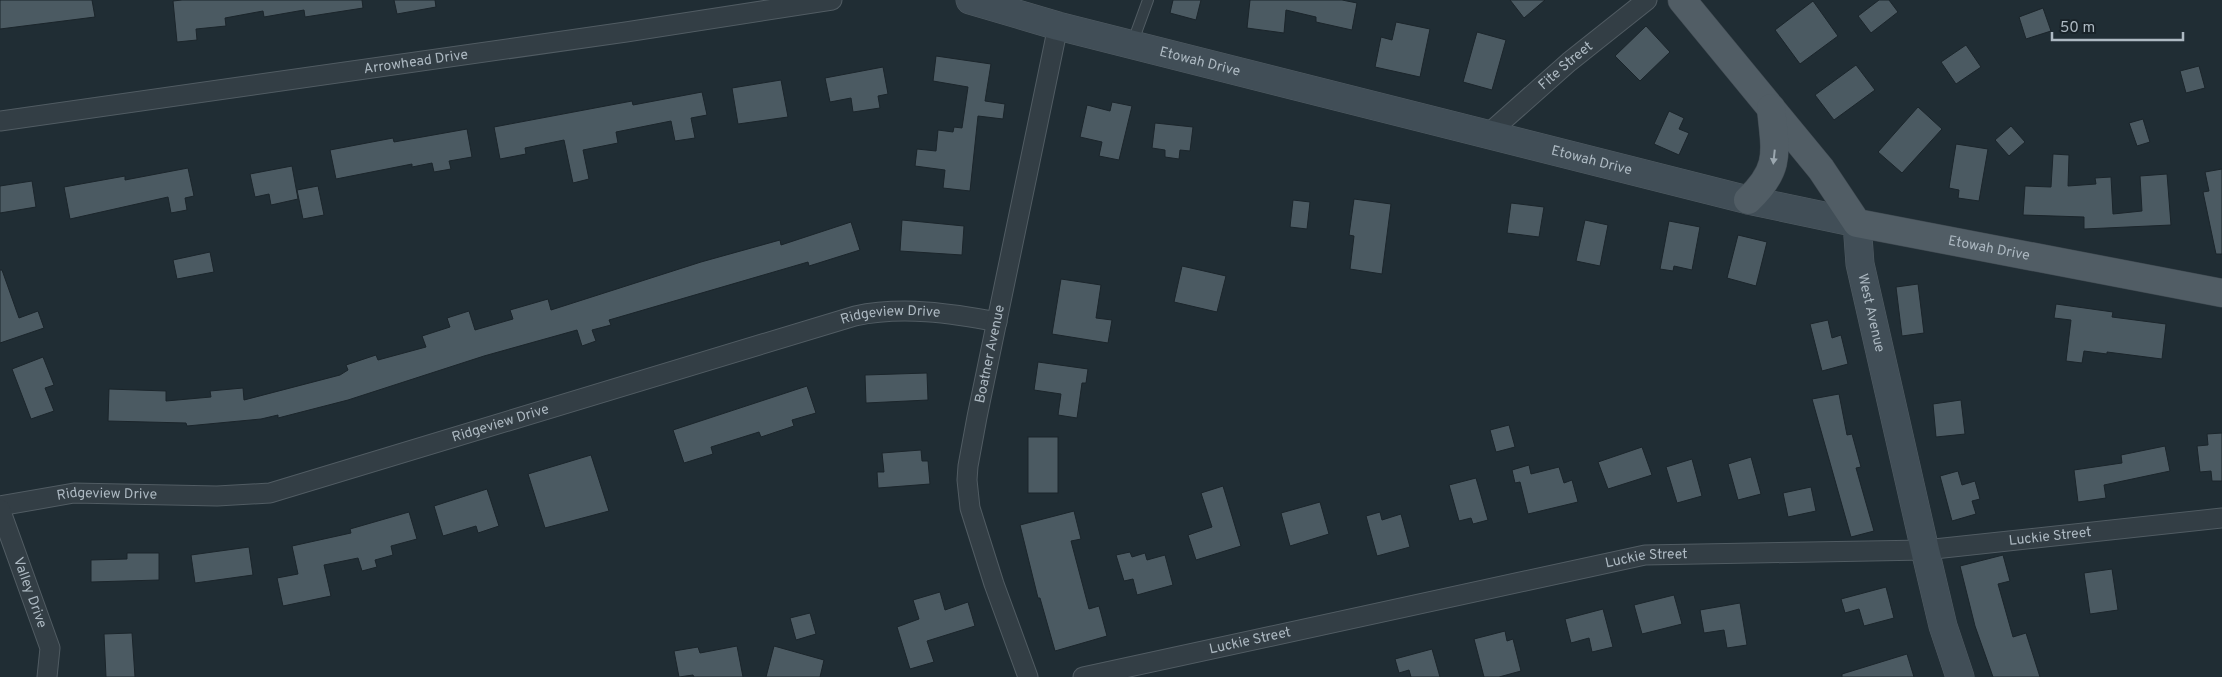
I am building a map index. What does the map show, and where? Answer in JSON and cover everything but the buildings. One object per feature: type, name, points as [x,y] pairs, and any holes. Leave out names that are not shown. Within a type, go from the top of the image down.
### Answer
[{"type":"main road","name":"West Avenue","points":[[1682,0],[1821,169],[1857,223]]},
{"type":"main road","points":[[1748,200],[1761,188],[1772,169],[1774,145],[1771,108]]},
{"type":"main road","name":"Etowah Drive","points":[[1857,223],[2222,293]]},
{"type":"street","name":"Arrowhead Drive","points":[[0,121],[616,33],[832,0]]},
{"type":"street","name":"Etowah Drive","points":[[970,0],[1058,26],[1489,133],[1748,200],[1857,223]]},
{"type":"street","name":"Fite Street","points":[[1489,133],[1569,62],[1647,0]]},
{"type":"street","name":"Boatner Avenue","points":[[1028,677],[994,584],[968,495],[968,466],[1058,26]]},
{"type":"street","name":"West Avenue","points":[[1857,223],[1860,264],[1943,626],[1960,677]]},
{"type":"street","name":"Ridgeview Drive","points":[[0,508],[74,493],[217,496],[270,493],[856,316],[905,311],[946,314],[997,322]]},
{"type":"street","name":"Valley Drive","points":[[0,508],[50,648],[47,677]]},
{"type":"street","name":"Luckie Street","points":[[1083,677],[1645,555],[1925,550],[2222,518]]},
{"type":"lane","points":[[1132,45],[1148,0]]}]
